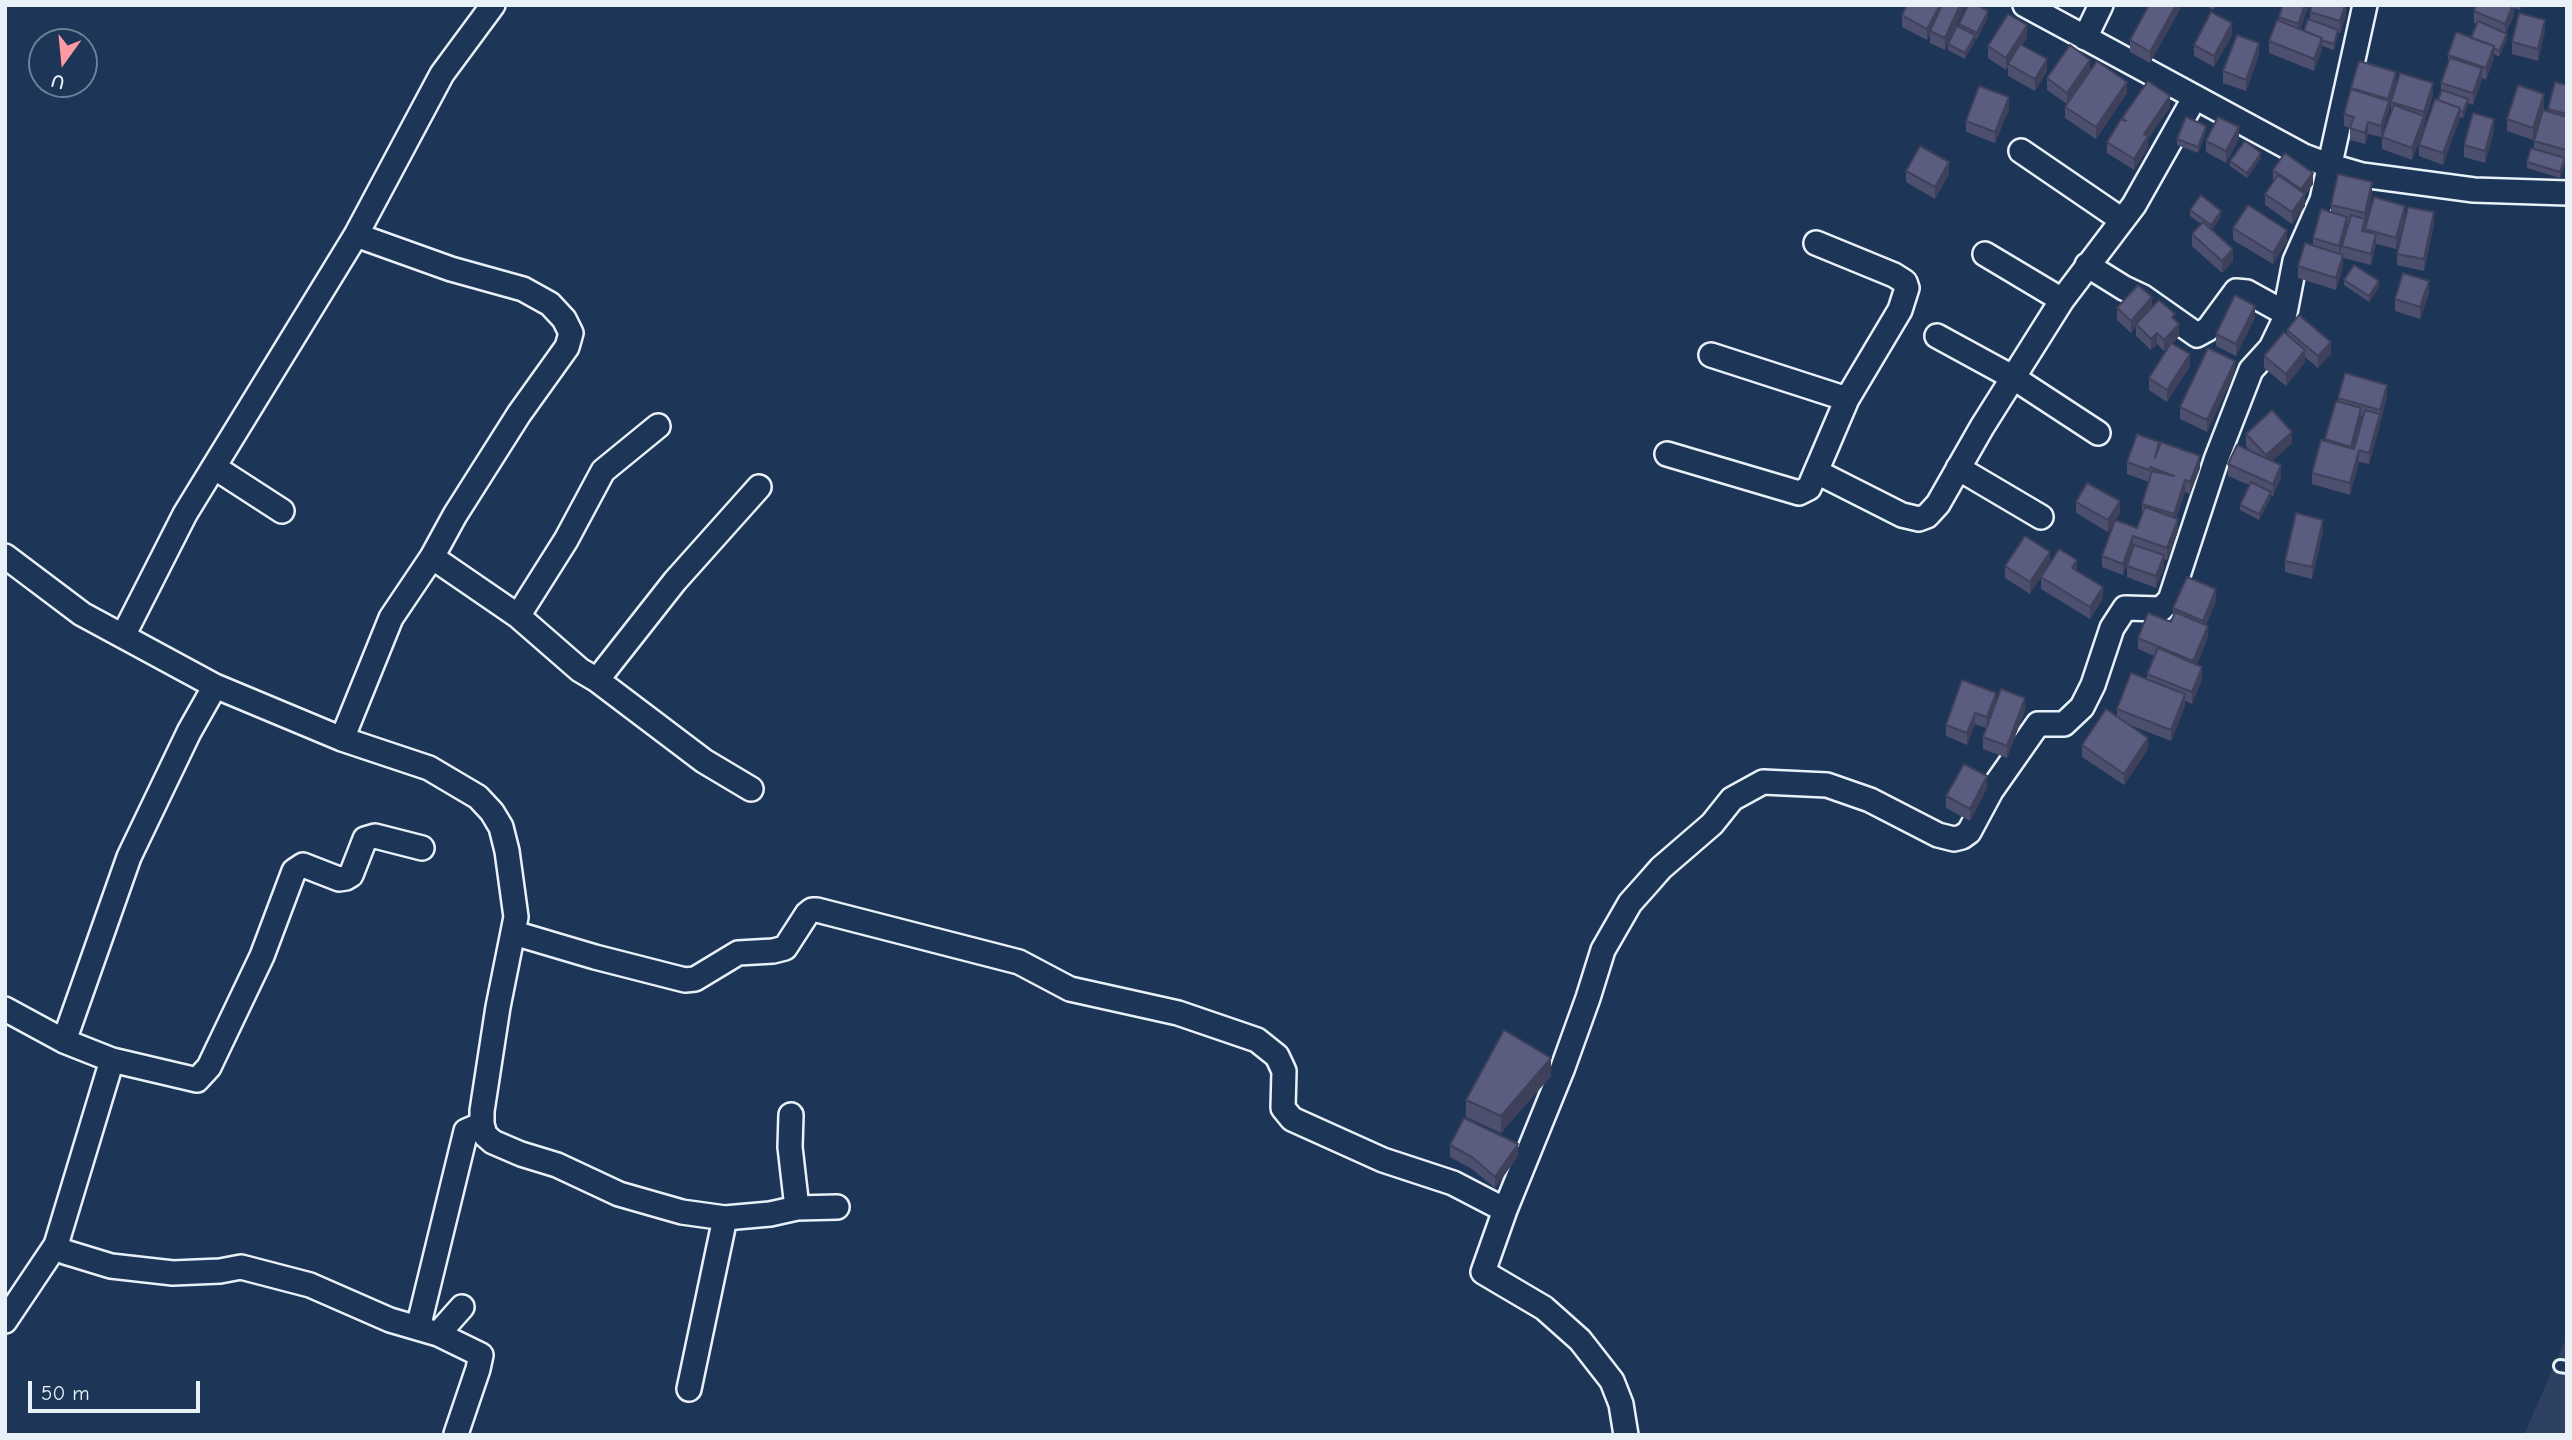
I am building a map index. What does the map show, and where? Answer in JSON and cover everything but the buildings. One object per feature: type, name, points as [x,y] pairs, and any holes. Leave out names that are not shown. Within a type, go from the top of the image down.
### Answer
[{"type":"street","points":[[123,636],[185,514],[356,235],[442,74],[493,5]]},
{"type":"street","points":[[2025,5],[2304,156],[2328,165],[2362,175],[2474,190],[2567,193]]},
{"type":"street","points":[[2085,38],[2101,5]]},
{"type":"street","points":[[1626,1435],[1621,1404],[1612,1381],[1580,1340],[1544,1308],[1483,1272],[1566,1058],[1603,950],[1630,903],[1647,884],[1712,824],[1732,799],[1763,782],[1827,785],[1870,800],[1947,838],[1954,839],[1969,832],[1991,791],[2038,724],[2064,724],[2082,707],[2093,685],[2112,628],[2124,608],[2161,609],[2170,600],[2216,460],[2251,370],[2271,348],[2283,323],[2295,261],[2322,200],[2365,5]]},
{"type":"street","points":[[1817,472],[1902,515],[1919,519],[1927,516],[1938,504],[2062,300],[2122,220],[2165,153],[2195,97]]},
{"type":"street","points":[[2021,151],[2122,220]]},
{"type":"street","points":[[342,739],[391,618],[432,557],[455,515],[519,414],[567,347],[571,333],[564,319],[550,304],[523,289],[451,269],[356,235]]},
{"type":"street","points":[[1667,454],[1799,494],[1809,488],[1847,399],[1900,310],[1907,288],[1905,282],[1894,275],[1816,243]]},
{"type":"street","points":[[1984,254],[2062,300]]},
{"type":"street","points":[[2087,265],[2143,297],[2197,335],[2208,329],[2236,291],[2247,292],[2286,313]]},
{"type":"street","points":[[1937,336],[2014,378],[2098,433]]},
{"type":"street","points":[[1711,355],[1847,399]]},
{"type":"street","points":[[518,616],[566,540],[603,471],[658,426]]},
{"type":"street","points":[[214,467],[282,511]]},
{"type":"street","points":[[1958,468],[2041,517]]},
{"type":"street","points":[[597,680],[675,581],[759,488]]},
{"type":"street","points":[[5,555],[82,614],[215,686],[342,739],[429,768],[478,797],[492,811],[501,827],[516,904],[514,933],[486,1080],[481,1124],[485,1135],[503,1148],[557,1165],[619,1194],[682,1212],[725,1218],[770,1214],[797,1208],[836,1208]]},
{"type":"street","points":[[432,557],[518,616],[580,670],[704,761],[751,789]]},
{"type":"street","points":[[64,1041],[130,857],[189,732],[215,686]]},
{"type":"street","points":[[5,1009],[64,1041],[112,1060],[197,1080],[209,1067],[262,956],[293,870],[303,865],[339,879],[346,878],[351,875],[365,839],[375,836],[422,848]]},
{"type":"street","points":[[514,933],[685,980],[704,975],[738,953],[773,951],[785,947],[804,917],[812,910],[990,953],[1030,966],[1070,989],[1178,1013],[1257,1040],[1276,1056],[1284,1071],[1283,1108],[1292,1119],[1383,1160],[1453,1183],[1505,1210]]},
{"type":"street","points":[[5,1321],[56,1245],[112,1060]]},
{"type":"street","points":[[791,1115],[790,1147],[797,1208]]},
{"type":"street","points":[[428,1331],[466,1131],[481,1124]]},
{"type":"street","points":[[689,1390],[725,1218]]},
{"type":"street","points":[[56,1245],[78,1257],[111,1266],[147,1271],[220,1271],[241,1266],[310,1285],[390,1320],[428,1331],[481,1355],[456,1434]]},
{"type":"street","points":[[428,1331],[462,1307]]},
{"type":"shaded area","points":[[2567,1336],[2567,1435],[2524,1435]]}]
